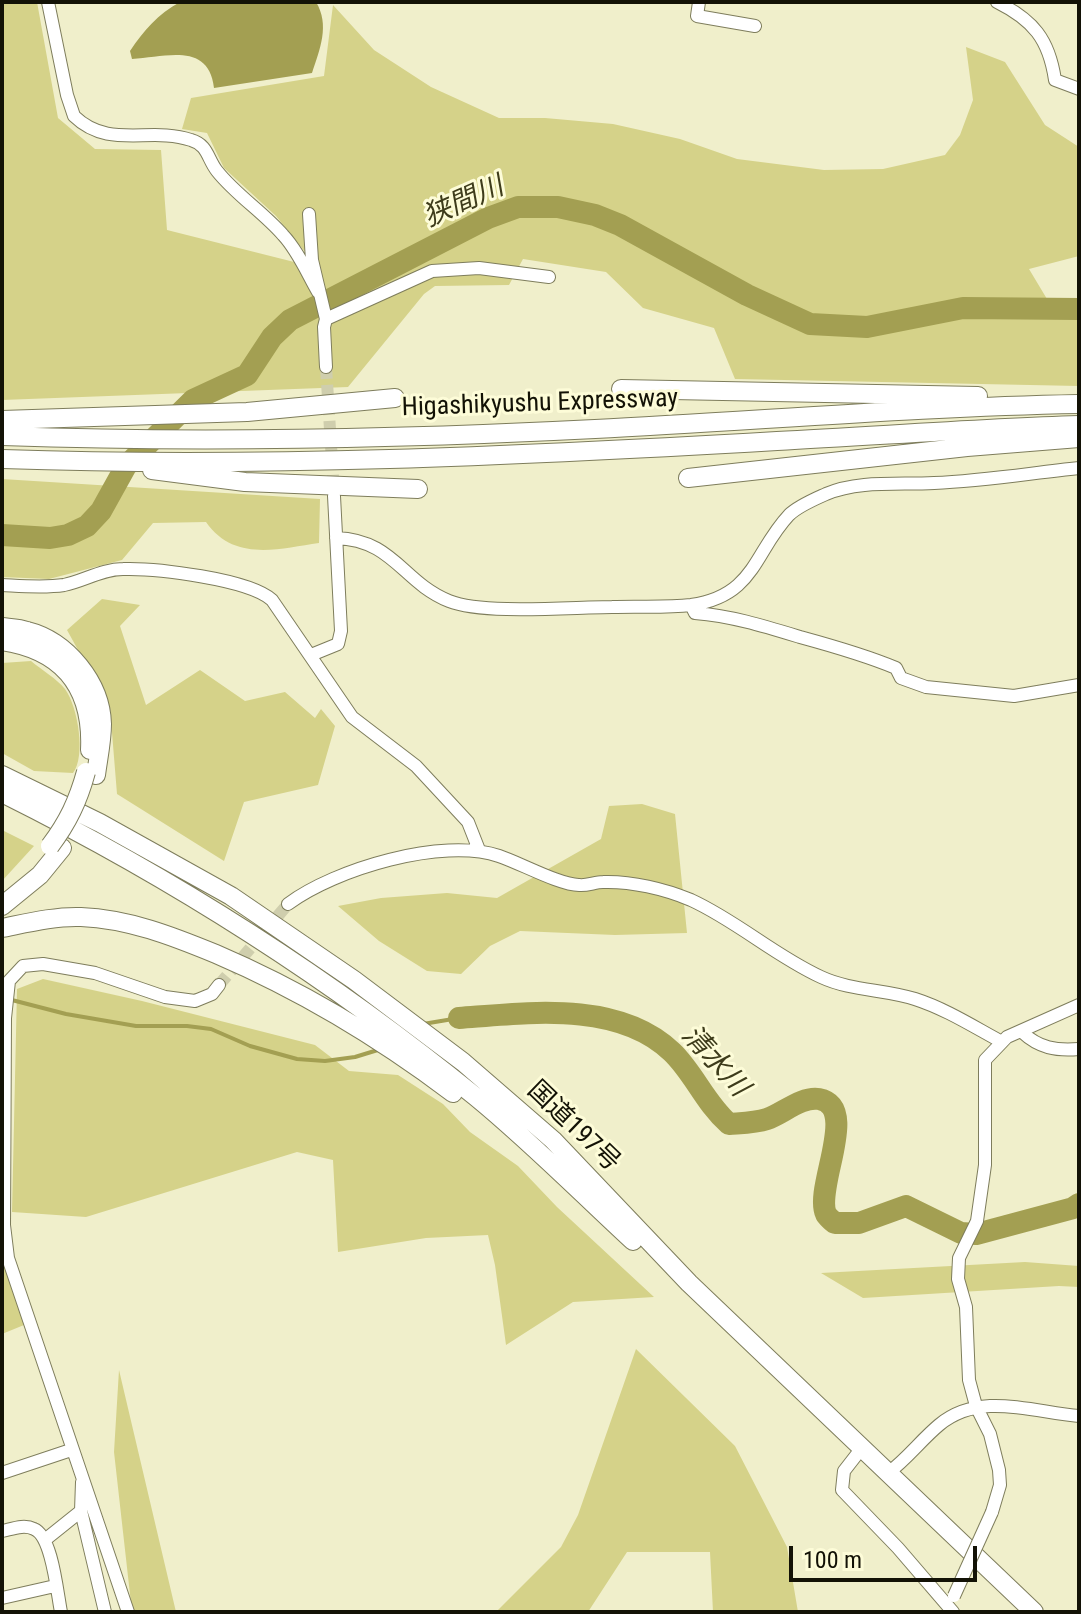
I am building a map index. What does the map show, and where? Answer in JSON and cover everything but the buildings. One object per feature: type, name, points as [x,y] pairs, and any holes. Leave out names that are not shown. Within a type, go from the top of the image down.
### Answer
[{"type":"highway","points":[[621,389],[1079,402]]},
{"type":"highway","points":[[2,420],[247,412],[395,398]]},
{"type":"highway","name":"Higashikyushu Expressway","points":[[2,436],[243,439],[593,429],[1079,402]]},
{"type":"highway","name":"Higashikyushu Expressway","points":[[2,459],[244,460],[610,449],[1079,425]]},
{"type":"highway","points":[[688,478],[967,447],[1079,438]]},
{"type":"highway","points":[[78,461],[245,482],[418,489]]},
{"type":"highway","points":[[2,627],[28,631],[47,639],[81,667],[98,702],[102,724],[91,774]]},
{"type":"highway","points":[[2,641],[33,647],[47,654],[61,665],[87,702],[91,774],[89,801],[77,829],[2,893]]},
{"type":"highway","points":[[2,763],[159,845],[231,896]]},
{"type":"highway","name":"国道197号","points":[[2,775],[100,823],[231,896],[354,980],[504,1095],[553,1140],[689,1283],[1034,1612]]},
{"type":"highway","name":"国道197号","points":[[2,793],[140,866],[231,920],[336,989],[479,1100],[1025,1612]]},
{"type":"highway","points":[[2,906],[40,875],[56,847]]},
{"type":"highway","points":[[2,928],[78,917],[116,921],[157,930],[269,977],[408,1062],[564,1177]]},
{"type":"street","points":[[48,2],[74,116],[106,135],[160,135],[201,144],[219,173],[285,236],[318,292]]},
{"type":"street","points":[[699,2],[697,16],[755,26]]},
{"type":"street","points":[[997,2],[1019,12],[1035,27],[1045,43],[1055,80],[1079,89]]},
{"type":"street","points":[[309,214],[312,260],[326,319],[326,367]]},
{"type":"street","points":[[326,319],[432,271],[479,268],[549,277]]},
{"type":"street","points":[[336,538],[356,539],[377,547],[393,558],[412,579],[432,592],[467,606],[691,605],[713,600],[738,587],[791,513],[828,493],[860,486],[935,483],[1079,468]]},
{"type":"street","points":[[311,655],[338,644],[341,631],[334,496]]},
{"type":"street","points":[[2,585],[63,585],[124,568],[240,584],[262,591],[272,600],[352,717],[416,766],[468,822],[479,850]]},
{"type":"street","points":[[691,605],[695,613],[765,625],[870,657],[896,668],[901,678],[926,687],[1014,696],[1079,685]]},
{"type":"street","points":[[288,904],[308,889],[333,878],[411,855],[444,848],[479,850],[577,886],[604,882],[652,887],[690,899],[728,920],[785,959],[822,978],[918,1000],[1002,1042]]},
{"type":"street","points":[[128,1612],[8,1258],[4,1225],[5,1018],[9,981],[23,966],[43,964],[95,973],[165,997],[195,1001],[212,994],[219,985]]},
{"type":"street","points":[[858,1453],[844,1471],[842,1490],[950,1607],[992,1512],[1000,1485],[990,1434],[976,1406],[969,1380],[966,1307],[958,1279],[959,1258],[977,1221],[985,1165],[985,1060],[1007,1037],[1079,1005]]},
{"type":"street","points":[[1022,1032],[1041,1046],[1060,1050],[1079,1049]]},
{"type":"street","points":[[888,1473],[955,1413],[976,1406],[999,1405],[1079,1416]]},
{"type":"street","points":[[2,1473],[71,1450]]},
{"type":"street","points":[[82,1476],[81,1511],[105,1612]]},
{"type":"street","points":[[46,1539],[81,1511]]},
{"type":"street","points":[[2,1531],[24,1526],[36,1529],[46,1539],[61,1612]]},
{"type":"street","points":[[2,1598],[55,1586]]},
{"type":"shaded area","points":[[2,2],[37,2],[58,118],[95,149],[161,150],[167,230],[318,268],[276,216],[224,168],[207,133],[182,129],[191,98],[324,76],[333,5],[374,50],[431,87],[499,118],[545,118],[613,124],[680,139],[737,159],[824,170],[883,169],[945,155],[960,135],[973,100],[966,47],[1005,62],[1045,125],[1079,147],[1079,256],[1029,269],[1056,314],[1079,316],[1079,386],[735,379],[714,328],[643,308],[606,272],[523,259],[509,285],[435,286],[424,294],[348,387],[2,400]]},
{"type":"shaded area","points":[[180,2],[316,2],[323,28],[312,73],[214,88],[210,73],[195,58],[172,55],[132,59],[130,51],[146,29]]},
{"type":"shaded area","points":[[2,479],[320,499],[319,543],[258,550],[230,543],[217,535],[206,522],[153,523],[122,560],[49,579],[2,577]]},
{"type":"shaded area","points":[[102,599],[140,605],[120,626],[146,705],[200,670],[245,701],[285,692],[315,718],[321,709],[335,726],[318,785],[244,802],[224,861],[117,794],[110,708],[67,630]]},
{"type":"shaded area","points":[[31,661],[62,685],[74,707],[80,744],[73,773],[34,771],[2,753],[2,663]]},
{"type":"shaded area","points":[[642,804],[675,814],[687,933],[615,935],[520,931],[490,946],[461,974],[427,971],[379,941],[338,906],[381,898],[447,893],[497,898],[601,839],[609,806]]},
{"type":"shaded area","points":[[2,830],[34,846],[2,881]]},
{"type":"shaded area","points":[[43,979],[315,1045],[349,1071],[398,1075],[443,1104],[470,1132],[518,1166],[557,1207],[654,1297],[573,1302],[506,1345],[488,1235],[426,1238],[338,1252],[333,1160],[297,1152],[86,1217],[12,1212],[17,989]]},
{"type":"shaded area","points":[[2,1257],[24,1325],[2,1334]]},
{"type":"shaded area","points":[[1025,1262],[1079,1266],[1079,1287],[863,1298],[821,1273]]},
{"type":"shaded area","points":[[636,1349],[735,1446],[787,1547],[798,1612],[713,1612],[710,1552],[627,1552],[588,1612],[496,1612],[561,1547],[578,1515]]},
{"type":"shaded area","points":[[119,1370],[176,1612],[132,1612],[114,1452]]},
{"type":"waterway","name":"狭間川","points":[[2,535],[50,538],[68,535],[87,526],[101,511],[126,466],[193,400],[247,375],[272,337],[290,320],[488,218],[518,207],[558,207],[595,215],[620,225],[747,295],[810,324],[867,327],[963,308],[1079,309]]},
{"type":"waterway","points":[[8,999],[66,1014],[136,1026],[211,1029],[250,1046],[297,1059],[325,1061],[381,1049]]},
{"type":"waterway","name":"清水川","points":[[459,1018],[570,1014],[625,1024],[650,1035],[672,1052],[729,1124],[767,1119],[812,1099],[831,1105],[836,1117],[836,1132],[824,1202],[826,1214],[835,1223],[859,1223],[906,1206],[961,1233],[976,1234],[1079,1204]]},
{"type":"waterway","points":[[423,1024],[459,1018]]},
{"type":"tunnel","points":[[326,367],[334,492]]},
{"type":"tunnel","points":[[219,985],[288,904]]}]
